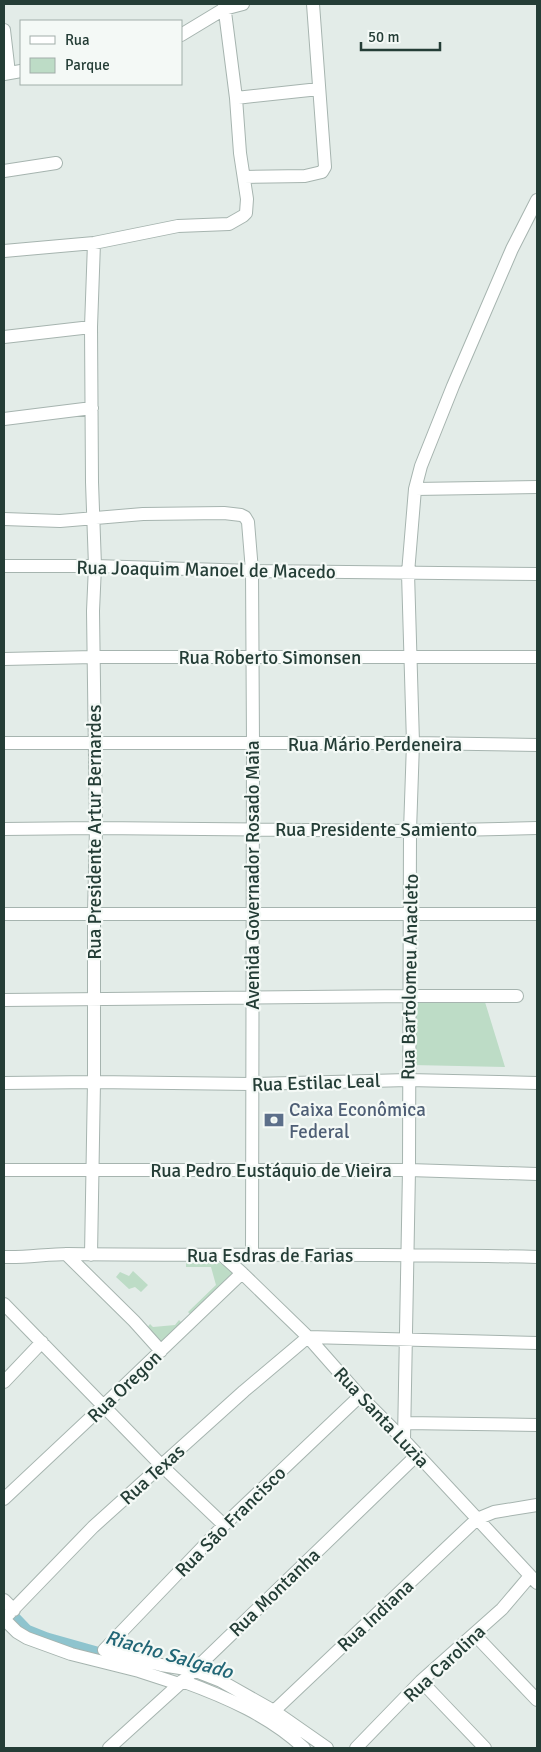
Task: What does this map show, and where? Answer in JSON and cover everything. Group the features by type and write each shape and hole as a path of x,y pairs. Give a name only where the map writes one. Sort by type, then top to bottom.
{"street":[{"path":"182,34 224,6 243,4"},
{"path":"244,177 305,176 322,172 325,167 313,4"},
{"path":"4,251 94,243 178,226 218,226 235,222 246,212 247,205 240,153 236,98 224,6"},
{"path":"4,30 11,72"},
{"path":"236,98 319,89"},
{"path":"4,171 56,163"},
{"name":"Rua Bartolomeu Anacleto","path":"404,1440 409,1170 408,1080 411,996 410,831 413,743 408,573 415,489 421,466 453,386 512,249 537,200"},
{"name":"Rua Presidente Artur Bernardes","path":"91,1255 96,828 95,566 91,327 94,243"},
{"path":"4,337 91,327"},
{"path":"4,419 92,408"},
{"path":"415,489 537,487"},
{"name":"Avenida Governador Rosado Maia","path":"4,519 60,522 142,514 224,513 241,515 248,522 252,571 253,744 252,1255"},
{"name":"Rua Joaquim Manoel de Macedo","path":"4,566 537,574"},
{"name":"Rua Roberto Simonsen","path":"4,659 94,657 537,657"},
{"name":"Rua Mário Perdeneira","path":"4,743 413,743 537,745"},
{"name":"Rua Presidente Samiento","path":"4,829 410,831 537,828"},
{"path":"4,914 537,914"},
{"path":"4,1000 517,996"},
{"name":"Rua Estilac Leal","path":"4,1084 94,1082 251,1084 408,1080 537,1083"},
{"name":"Rua Pedro Eustáquio de Vieira","path":"4,1170 409,1170 537,1174"},
{"path":"66,1254 128,1315 161,1351"},
{"name":"Rua Esdras de Farias","path":"5,1259 66,1254 223,1256 408,1254 537,1257"},
{"name":"Rua Santa Luzia","path":"223,1256 242,1272 308,1337 360,1396 404,1440 534,1579"},
{"name":"Rua Oregon","path":"4,1499 104,1406 242,1272"},
{"path":"4,1304 162,1466 224,1525"},
{"path":"308,1337 537,1343"},
{"name":"Rua Texas","path":"8,1616 93,1527 244,1391 308,1337"},
{"path":"4,1382 42,1342"},
{"name":"Rua São Francisco","path":"186,1677 161,1665 104,1650 224,1525 360,1396"},
{"path":"405,1423 537,1425"},
{"name":"Rua Montanha","path":"108,1748 186,1677 417,1455"},
{"path":"477,1520 494,1512 537,1505"},
{"name":"Rua Indiana","path":"274,1711 477,1520"},
{"name":"Rua Carolina","path":"356,1748 421,1681 534,1579"},
{"path":"4,1600 8,1616 17,1632 27,1638 71,1654 139,1670 186,1677 236,1688 274,1711 327,1748"},
{"path":"474,1634 537,1700"},
{"path":"186,1677 255,1712 304,1748"},
{"path":"421,1681 485,1748"}],"green space":[{"path":"415,1001 485,1002 505,1067 412,1065"},
{"path":"186,1263 220,1263 235,1273 191,1315 188,1312 216,1285 211,1267 186,1267"},
{"path":"133,1271 148,1285 141,1292 135,1287 129,1289 116,1277 120,1272 129,1276"},
{"path":"179,1320 182,1323 161,1343 147,1328 150,1324 153,1327 175,1325"}],"waterway":[{"name":"Riacho Salgado","path":"4,1606 27,1630 47,1638 111,1656"}],"place":[{"name":"Caixa Econômica Federal","path":"274,1120"}]}
